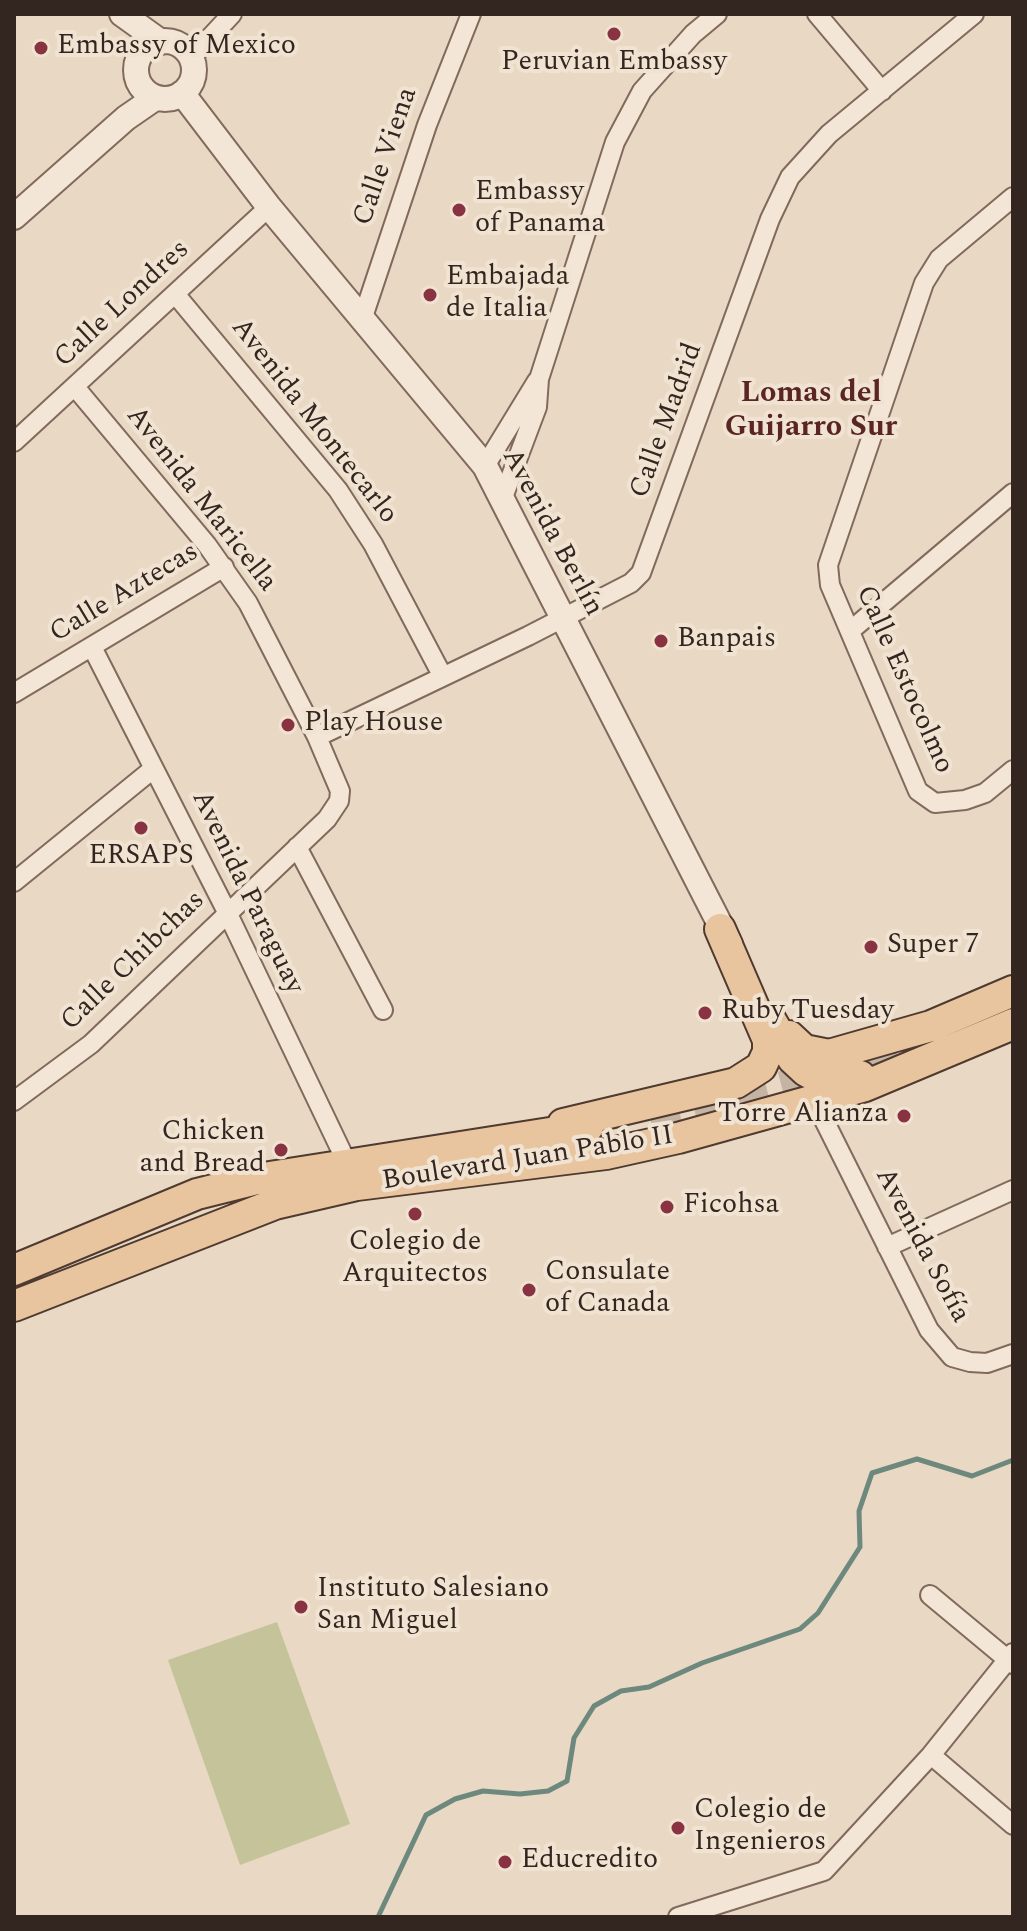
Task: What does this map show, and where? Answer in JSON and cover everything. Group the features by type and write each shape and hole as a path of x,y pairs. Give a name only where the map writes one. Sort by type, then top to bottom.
{"main road":[{"path":"530,1138 592,1114 736,1083 761,1067 768,1052 768,1040 720,929"},
{"path":"745,966 792,1040 816,1055 829,1055 906,1035 1013,991"},
{"path":"745,966 784,1047 806,1071 821,1079 850,1078 880,1070 1013,1016"},
{"name":"Boulevard Juan Pablo II","path":"14,1270 197,1194 606,1154 815,1102 865,1086 1013,1024"},
{"name":"Boulevard Juan Pablo II","path":"14,1306 249,1212 348,1165 588,1127"},
{"name":"Boulevard Juan Pablo II","path":"14,1281 197,1212 260,1198 306,1183"}],"street":[{"path":"122,14 161,42 178,45 191,58 193,73 182,93 174,98 148,92"},
{"path":"122,14 139,58"},
{"path":"191,58 232,14"},
{"name":"Calle Viena","path":"362,320 427,125 471,14"},
{"path":"502,500 537,407 539,379 615,142 642,91 693,34 717,14"},
{"path":"817,14 882,91"},
{"name":"Calle Madrid","path":"317,737 564,617 631,583 641,573 770,219 790,177 829,134 974,14"},
{"path":"148,92 136,67 139,58 152,45 161,42"},
{"path":"14,217 126,118 148,92"},
{"name":"Avenida Berlín","path":"182,93 269,207 485,466 720,929 745,966"},
{"name":"Calle Estocolmo","path":"1013,197 939,259 924,283 829,555 830,585 918,791 935,803 965,800 985,793 1013,770"},
{"name":"Calle Londres","path":"14,442 269,207"},
{"name":"Avenida Montecarlo","path":"176,295 338,490 373,544 442,675"},
{"path":"485,466 539,379"},
{"name":"Avenida Maricella","path":"75,387 224,567 248,603 317,737"},
{"path":"850,631 1013,493"},
{"name":"Calle Aztecas","path":"14,693 224,567"},
{"name":"Avenida Paraguay","path":"92,647 227,912 348,1165"},
{"name":"Calle Chibchas","path":"14,1101 91,1044 327,819 339,801 337,780 317,737"},
{"path":"14,882 153,769"},
{"path":"297,847 383,1010"},
{"name":"Avenida Sofía","path":"815,1102 929,1330 952,1357 987,1363 1013,1354"},
{"path":"887,1247 1013,1190"},
{"path":"684,1916 824,1871 931,1755 1011,1659 930,1595"},
{"path":"931,1755 1013,1825"}],"shaded area":[{"path":"277,1622 350,1824 240,1865 168,1660"}],"waterway":[{"path":"378,1917 426,1815 455,1799 483,1791 520,1794 548,1791 567,1781 574,1738 594,1706 621,1691 649,1687 702,1663 800,1629 818,1613 860,1547 859,1511 872,1473 917,1459 972,1476 1013,1460"}],"tunnel":[{"path":"650,1116 706,1106 836,1072 912,1050 964,1026"}],"place":[{"name":"Peruvian Embassy","path":"614,34"},
{"name":"Embassy of Mexico","path":"41,48"},
{"name":"Embassy of Panama","path":"459,210"},
{"name":"Embajada de Italia","path":"430,295"},
{"name":"Banpais","path":"661,641"},
{"name":"Play House","path":"288,725"},
{"name":"ERSAPS","path":"141,828"},
{"name":"Super 7","path":"871,947"},
{"name":"Ruby Tuesday","path":"705,1013"},
{"name":"Torre Alianza","path":"904,1116"},
{"name":"Chicken and Bread","path":"281,1150"},
{"name":"Ficohsa","path":"667,1207"},
{"name":"Colegio de Arquitectos","path":"415,1214"},
{"name":"Consulate of Canada","path":"529,1290"},
{"name":"Instituto Salesiano San Miguel","path":"301,1607"},
{"name":"Colegio de Ingenieros","path":"678,1828"},
{"name":"Educredito","path":"505,1862"}],"district":[{"name":"Lomas del Guijarro Sur","path":"811,412"}]}
